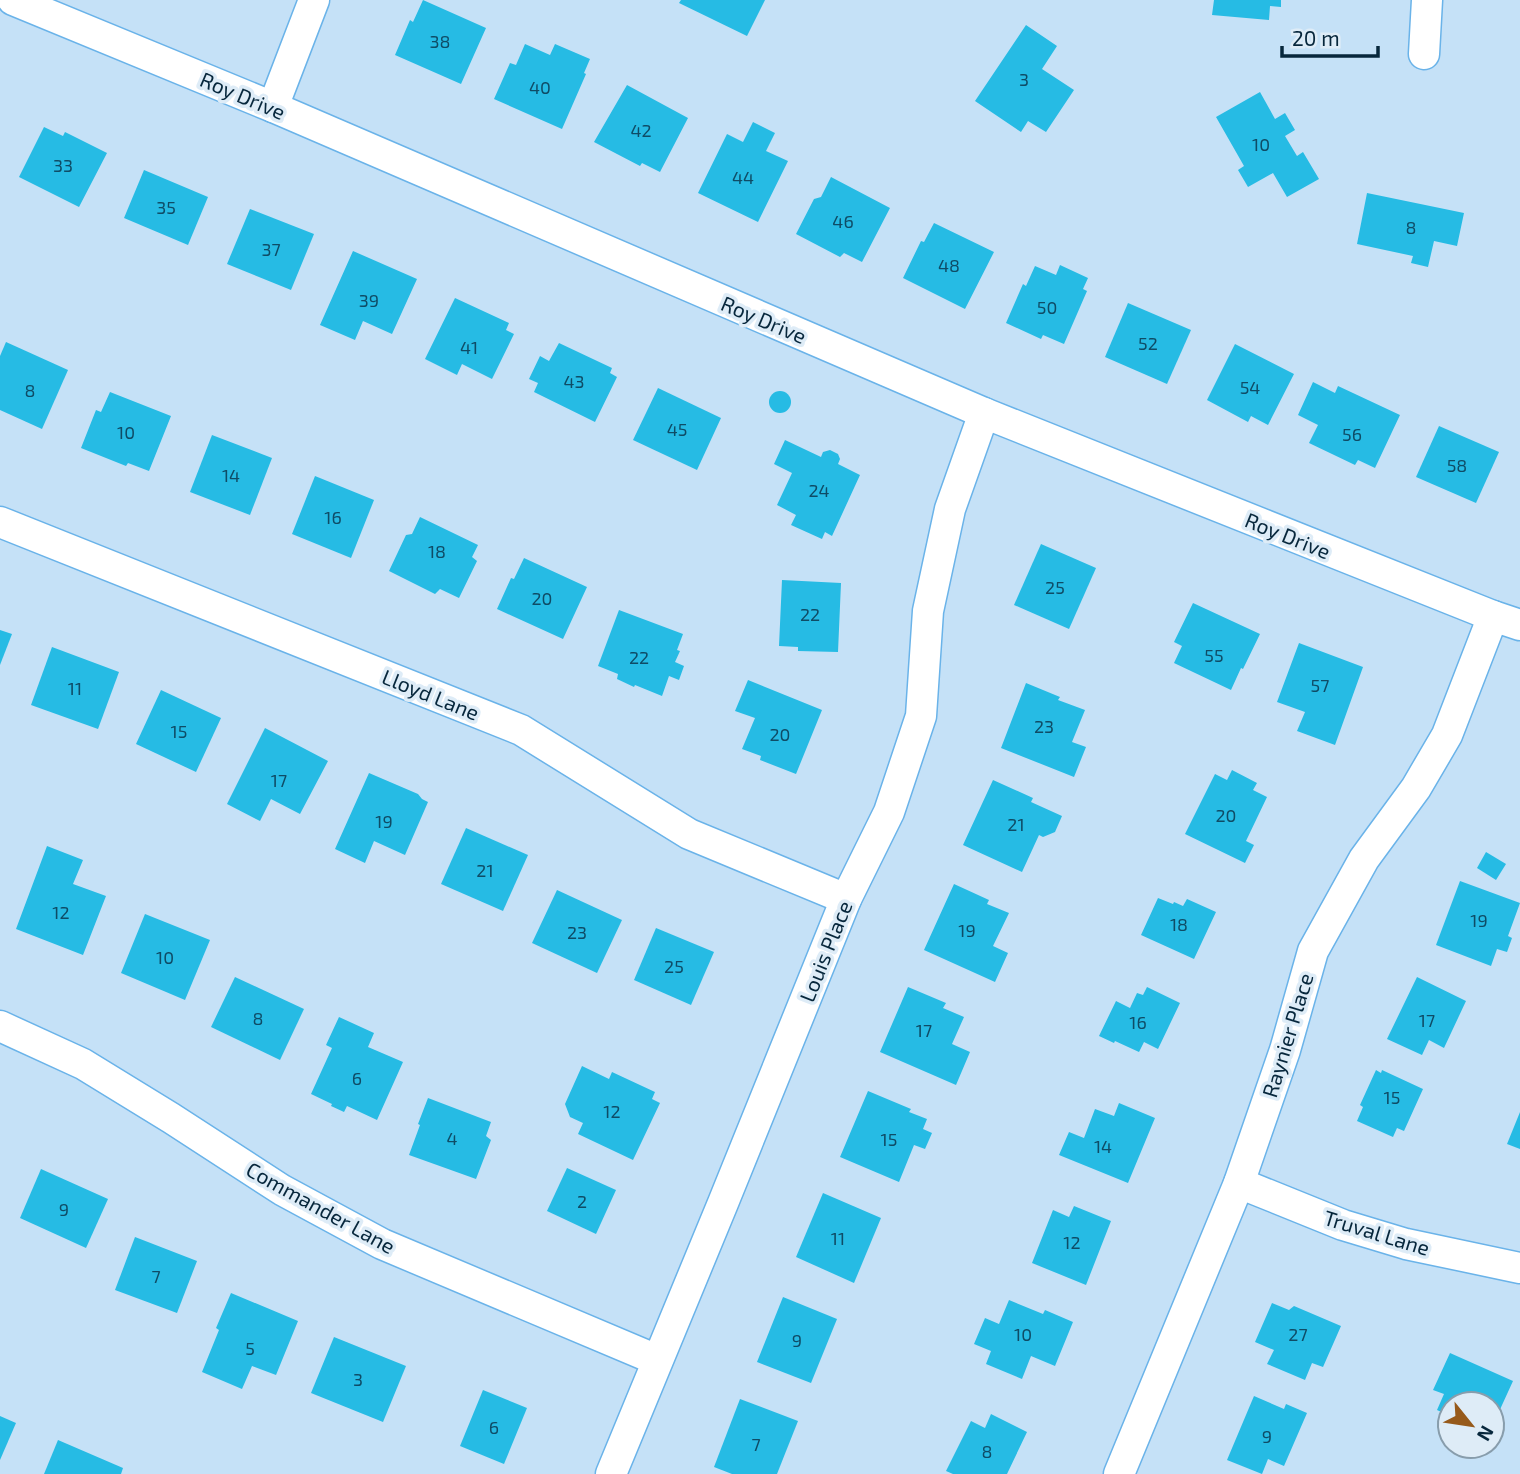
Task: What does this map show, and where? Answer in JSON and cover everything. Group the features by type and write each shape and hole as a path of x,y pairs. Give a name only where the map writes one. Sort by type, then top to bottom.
{"street":[{"name":"Roy Drive","path":"13,0 273,107 984,413 1507,621"},
{"path":"273,107 314,0"},
{"path":"1424,54 1427,0"},
{"name":"Louis Place","path":"611,1474 846,900 889,812 921,716 928,611 950,509 984,413"},
{"name":"Lloyd Lane","path":"0,522 521,730 689,834 846,900"},
{"name":"Raynier Place","path":"1119,1474 1239,1183 1285,1050 1313,951 1364,859 1416,788 1507,621"},
{"name":"Commander Lane","path":"0,1026 83,1064 282,1189 382,1244 657,1360"},
{"name":"Truval Lane","path":"1239,1183 1343,1225 1406,1244 1520,1268"}],"building":[{"path":"423,0 486,28 461,84 395,55 410,20 413,22"},
{"path":"681,0 765,0 747,36 679,3"},
{"path":"1214,0 1281,0 1281,7 1270,6 1269,20 1212,15"},
{"path":"1026,25 1057,46 1042,69 1074,90 1046,132 1028,121 1021,132 975,101"},
{"path":"525,44 550,55 555,44 590,59 562,129 494,99 510,63 516,65"},
{"path":"627,85 688,118 660,172 642,163 640,166 594,142"},
{"path":"1260,92 1275,119 1285,113 1295,130 1285,136 1297,156 1303,152 1319,179 1287,197 1273,173 1248,187 1238,170 1244,166 1216,117"},
{"path":"753,122 775,133 766,151 788,161 758,222 698,193 727,134 743,142"},
{"path":"44,127 63,136 65,132 107,153 79,207 19,177"},
{"path":"144,170 208,197 188,245 124,218"},
{"path":"831,177 890,208 862,262 844,253 840,257 796,234 814,199 821,197"},
{"path":"1367,193 1464,213 1457,246 1434,241 1428,267 1411,263 1413,256 1357,244"},
{"path":"250,209 314,234 291,290 227,264"},
{"path":"934,223 994,252 965,309 903,278 921,241 924,242"},
{"path":"353,251 417,279 392,334 363,321 355,340 320,325"},
{"path":"1060,265 1088,278 1083,289 1087,291 1064,344 1043,335 1041,339 1006,323 1023,284 1026,286 1035,266 1056,275"},
{"path":"455,298 509,323 506,330 514,334 492,379 462,364 457,375 425,359"},
{"path":"1128,303 1191,330 1167,384 1105,357"},
{"path":"6,342 68,370 42,429 0,410 0,356"},
{"path":"559,343 612,368 610,373 617,377 595,422 534,392 538,383 529,379 540,356 549,361"},
{"path":"1235,344 1294,374 1268,425 1251,416 1248,422 1207,400"},
{"path":"1313,382 1335,393 1338,386 1400,415 1375,468 1358,460 1355,465 1309,443 1318,425 1298,415"},
{"path":"658,388 721,418 697,470 633,440"},
{"path":"780,391 788,394 791,402 788,410 780,413 772,410 769,402 772,394"},
{"path":"110,392 171,416 149,471 128,463 126,466 81,448 96,410 101,412"},
{"path":"1439,426 1499,452 1476,503 1416,477"},
{"path":"212,435 272,458 250,515 190,492"},
{"path":"785,440 821,457 823,452 830,450 838,454 838,464 860,475 832,536 825,532 822,539 791,525 796,515 777,505 792,473 774,464"},
{"path":"315,476 374,500 351,558 292,534"},
{"path":"420,517 478,545 472,557 477,561 459,598 440,589 435,594 389,571 406,535 412,534"},
{"path":"1041,544 1096,568 1069,629 1014,605"},
{"path":"524,558 587,587 563,639 497,609 511,578 514,579"},
{"path":"782,580 841,583 838,652 798,651 798,647 779,646"},
{"path":"1193,603 1260,634 1231,690 1174,663 1182,646 1174,642"},
{"path":"619,610 683,634 675,662 684,666 679,680 669,676 662,696 635,685 634,687 617,679 618,674 598,666"},
{"path":"0,630 12,634 0,665"},
{"path":"1299,643 1363,667 1335,745 1297,731 1305,712 1277,702"},
{"path":"52,647 119,672 98,729 31,705"},
{"path":"748,680 822,710 796,774 760,760 761,756 742,749 755,718 735,711"},
{"path":"1026,683 1060,697 1058,700 1085,710 1072,742 1086,747 1074,777 1001,748"},
{"path":"161,690 221,718 196,772 136,744"},
{"path":"265,728 328,761 300,814 271,799 260,821 227,804"},
{"path":"1232,770 1257,783 1253,790 1267,797 1246,841 1254,845 1245,863 1185,834 1215,774 1227,780"},
{"path":"369,773 418,794 428,802 405,855 374,841 365,863 335,849"},
{"path":"993,780 1033,798 1031,802 1062,816 1055,832 1043,837 1039,835 1022,872 963,845"},
{"path":"466,828 528,855 503,911 441,884"},
{"path":"47,846 83,860 73,884 106,896 83,955 16,929"},
{"path":"1486,852 1506,864 1496,880 1477,868"},
{"path":"1460,881 1520,903 1508,936 1512,938 1507,952 1497,949 1491,966 1436,945"},
{"path":"954,884 989,900 987,904 1009,913 993,946 1008,953 995,982 924,950"},
{"path":"557,890 622,920 597,973 532,943"},
{"path":"1158,898 1183,906 1187,899 1216,912 1194,959 1141,935"},
{"path":"145,914 210,940 185,1000 121,973"},
{"path":"656,928 714,952 691,1005 634,980"},
{"path":"235,977 304,1009 280,1060 211,1027"},
{"path":"1417,977 1466,1001 1444,1048 1429,1040 1422,1055 1387,1039"},
{"path":"908,987 946,1003 943,1008 964,1017 952,1044 970,1052 956,1085 880,1052"},
{"path":"1147,987 1180,1003 1158,1049 1144,1042 1139,1052 1099,1036 1116,1001 1130,1008 1137,993 1143,995"},
{"path":"339,1017 374,1033 368,1047 403,1062 377,1120 347,1106 344,1112 311,1094 332,1048 326,1045"},
{"path":"582,1066 609,1079 612,1072 655,1092 652,1099 660,1103 633,1160 578,1134 583,1123 570,1117 565,1104"},
{"path":"1376,1070 1381,1073 1382,1070 1423,1089 1404,1131 1397,1128 1393,1137 1357,1121 1363,1107 1360,1105"},
{"path":"868,1091 911,1109 909,1112 927,1119 923,1129 932,1133 925,1149 914,1145 899,1182 840,1157"},
{"path":"428,1098 491,1122 486,1136 491,1140 476,1179 409,1155"},
{"path":"1119,1103 1155,1118 1128,1183 1059,1155 1069,1132 1084,1138 1095,1109 1114,1116"},
{"path":"1520,1112 1520,1149 1507,1144"},
{"path":"567,1168 616,1190 596,1234 547,1211"},
{"path":"41,1169 108,1199 86,1248 20,1218"},
{"path":"823,1193 881,1218 854,1283 796,1257"},
{"path":"1074,1206 1111,1221 1086,1285 1032,1263 1053,1210 1069,1217"},
{"path":"135,1237 197,1261 177,1313 115,1290"},
{"path":"231,1293 298,1321 276,1375 252,1366 242,1389 202,1372"},
{"path":"783,1297 837,1319 811,1383 757,1362"},
{"path":"1009,1300 1043,1314 1045,1310 1073,1322 1055,1366 1031,1356 1022,1379 986,1364 991,1351 974,1344 985,1318 999,1324"},
{"path":"1272,1303 1289,1310 1294,1306 1341,1326 1323,1367 1312,1363 1305,1380 1267,1364 1274,1350 1255,1342"},
{"path":"334,1337 406,1366 383,1422 311,1393"},
{"path":"1450,1353 1513,1381 1506,1396 1506,1390 1433,1390"},
{"path":"483,1390 527,1408 504,1464 460,1446"},
{"path":"1254,1396 1284,1409 1286,1404 1307,1413 1284,1466 1268,1459 1262,1474 1227,1460"},
{"path":"740,1399 798,1421 777,1474 732,1474 714,1467"},
{"path":"991,1414 1027,1432 1007,1474 953,1474 946,1471 971,1421 985,1428"},
{"path":"0,1416 16,1423 0,1460"},
{"path":"58,1440 123,1468 121,1474 44,1474"}]}
